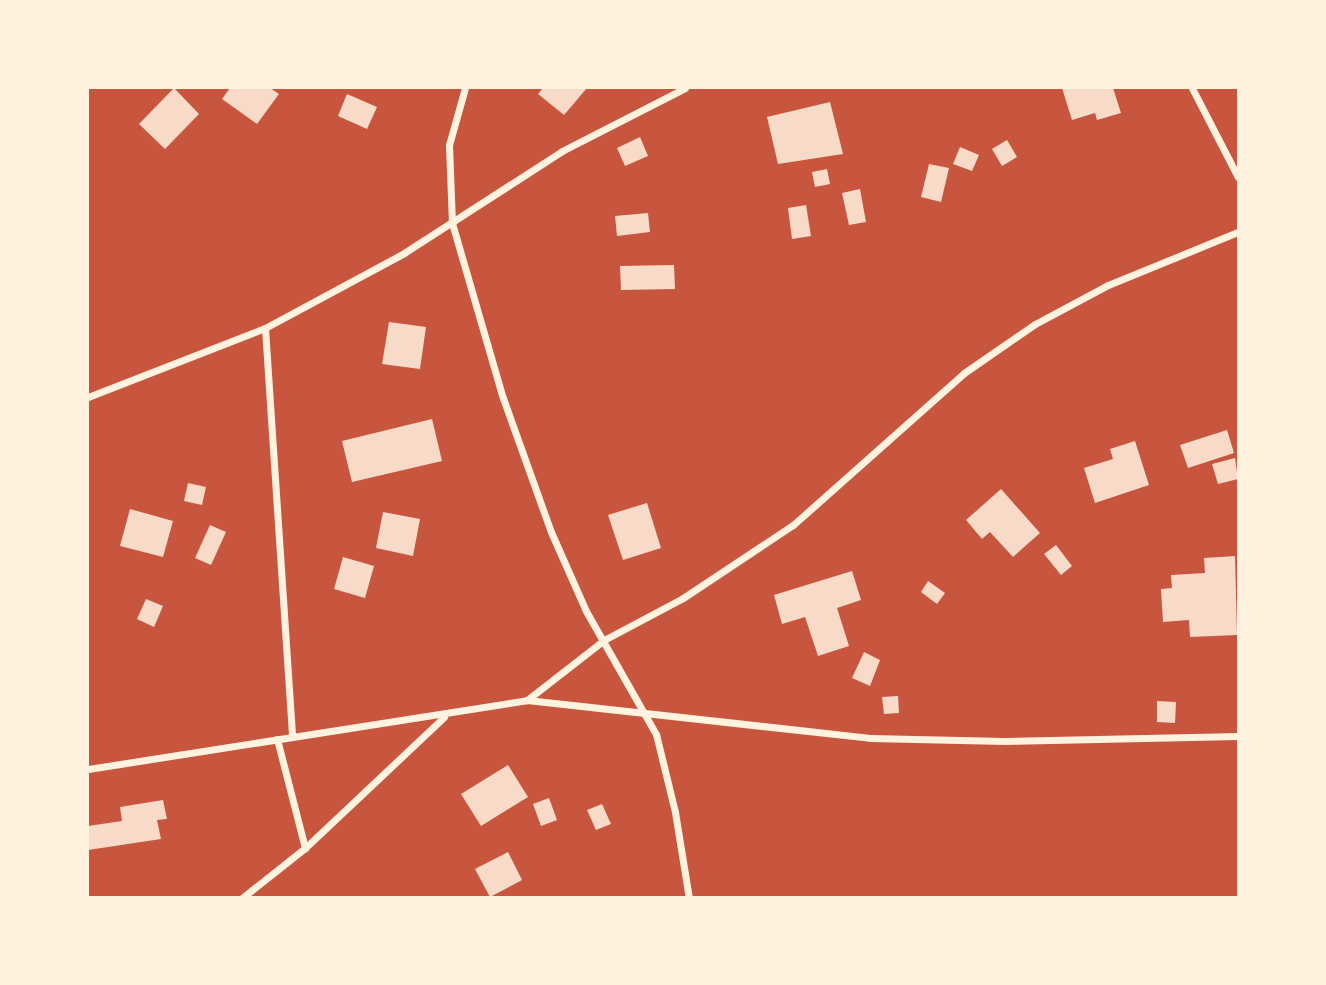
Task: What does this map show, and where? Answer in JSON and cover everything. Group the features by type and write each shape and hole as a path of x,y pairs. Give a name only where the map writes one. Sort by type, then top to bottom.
{"street":[{"path":"465,88 449,145 452,223 503,398 551,532 604,640 647,714 666,768 689,898"},
{"path":"88,397 265,328 452,223 562,151 685,88"},
{"path":"1192,88 1238,177"},
{"path":"527,700 604,640 684,598 793,525 964,373 1035,324 1108,285 1238,232"},
{"path":"265,328 292,737"},
{"path":"88,769 445,716 527,700 870,738 1005,741 1238,736"},
{"path":"242,898 305,848 445,716"},
{"path":"277,739 305,848"}],"building":[{"path":"174,88 199,114 165,149 139,124"},
{"path":"230,88 270,88 279,94 257,124 222,99"},
{"path":"543,88 587,88 564,115 538,94"},
{"path":"1062,88 1113,88 1121,113 1097,120 1095,113 1072,120"},
{"path":"347,94 377,107 367,129 338,116"},
{"path":"830,102 843,154 778,164 767,117"},
{"path":"640,137 648,156 625,166 617,148"},
{"path":"1007,140 1017,157 1002,166 992,149"},
{"path":"960,147 979,155 972,171 953,164"},
{"path":"929,164 949,168 941,202 921,197"},
{"path":"827,169 830,184 815,187 812,172"},
{"path":"860,189 866,222 849,225 842,193"},
{"path":"806,205 811,236 792,239 788,208"},
{"path":"648,213 650,232 617,236 615,216"},
{"path":"674,265 675,289 621,290 620,266"},
{"path":"389,322 426,327 420,369 382,364"},
{"path":"432,419 442,461 352,482 342,441"},
{"path":"1227,430 1234,453 1188,468 1180,445"},
{"path":"1135,441 1149,485 1095,503 1084,468 1113,459 1110,449"},
{"path":"1235,458 1238,479 1218,484 1212,464"},
{"path":"188,483 206,487 202,505 184,501"},
{"path":"1001,489 1040,533 1013,557 990,532 982,539 966,520"},
{"path":"647,503 661,548 623,560 608,515"},
{"path":"130,509 173,521 163,557 120,546"},
{"path":"383,512 420,519 413,556 376,548"},
{"path":"210,525 226,532 211,565 195,558"},
{"path":"1056,545 1072,566 1061,575 1044,554"},
{"path":"1235,556 1237,635 1190,637 1189,620 1163,622 1161,589 1172,588 1171,575 1205,573 1204,558"},
{"path":"343,557 374,566 365,598 334,589"},
{"path":"852,571 861,600 837,608 849,646 818,656 805,617 782,624 774,595"},
{"path":"928,581 945,593 937,604 921,592"},
{"path":"146,599 163,606 154,627 137,619"},
{"path":"864,652 880,660 870,686 852,678"},
{"path":"898,696 899,713 884,714 882,697"},
{"path":"1157,701 1176,702 1175,723 1157,722"},
{"path":"508,765 528,797 481,826 461,794"},
{"path":"549,798 557,820 541,826 533,804"},
{"path":"163,800 167,819 157,820 161,839 88,850 88,826 122,821 120,807"},
{"path":"602,804 611,824 596,830 587,810"},
{"path":"508,852 522,880 490,897 475,869"}]}
